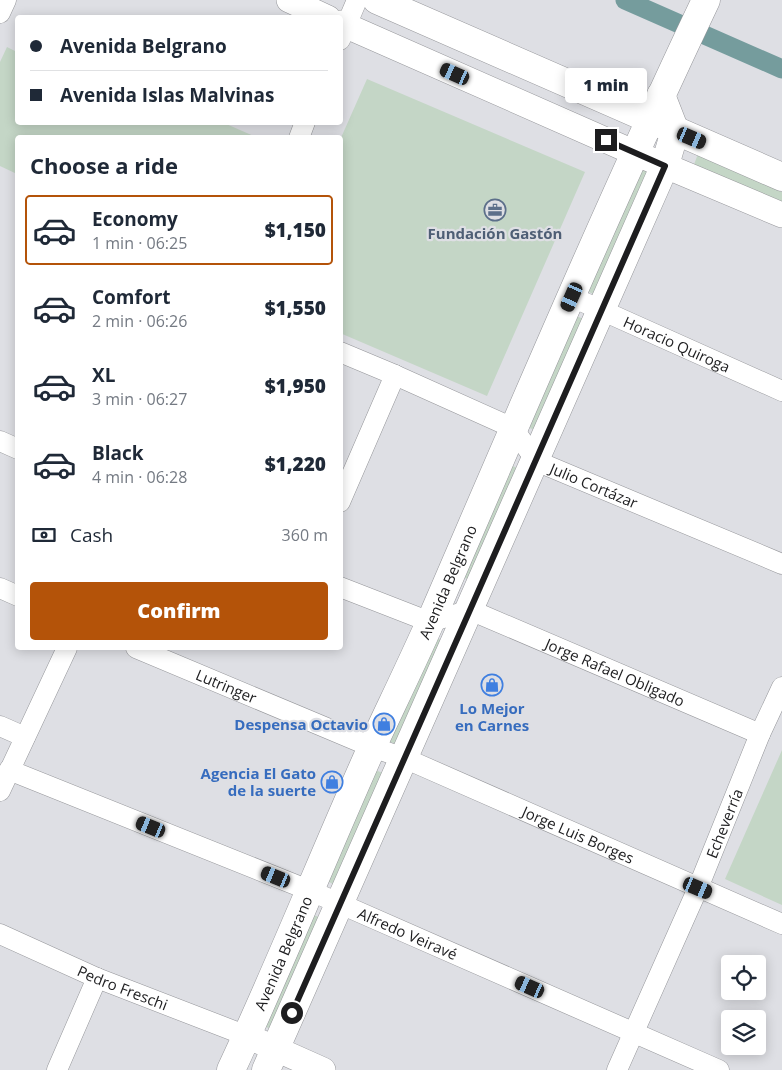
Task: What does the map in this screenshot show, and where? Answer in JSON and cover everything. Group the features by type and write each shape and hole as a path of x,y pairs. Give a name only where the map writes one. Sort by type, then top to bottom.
{"main road":[{"path":"377,0 782,177"},
{"name":"Avenida Belgrano","path":"231,1070 311,891 372,747 430,622 513,428 661,95 706,0"},
{"path":"271,1060 665,166 674,131 661,95"}],"street":[{"path":"0,13 6,0"},
{"path":"289,0 317,15"},
{"path":"343,21 358,0"},
{"path":"343,29 782,215"},
{"name":"Horacio Quiroga","path":"572,297 782,391"},
{"path":"343,353 395,374 513,428"},
{"path":"343,495 395,374"},
{"name":"Julio Cortázar","path":"513,428 536,461 782,564"},
{"path":"0,441 15,448"},
{"path":"0,588 15,595"},
{"path":"343,588 430,622 470,610"},
{"name":"Jorge Rafael Obligado","path":"470,610 760,734"},
{"path":"0,791 66,650"},
{"name":"Lutringer","path":"141,650 372,747"},
{"name":"Echeverría","path":"617,1070 698,888 760,734 782,687"},
{"path":"0,726 25,737"},
{"name":"Jorge Luis Borges","path":"372,747 404,758 782,924"},
{"name":"Alfredo Veiravé","path":"10,770 340,903 719,1070"},
{"name":"Pedro Freschi","path":"0,934 97,978 247,1036"},
{"path":"56,1070 97,978"},
{"path":"247,1036 271,1060 323,1070"}],"green space":[{"path":"7,47 15,51 15,125 229,125 251,135 15,135 15,173 0,166 0,62"},
{"path":"367,79 585,172 487,396 343,334 342,135"},
{"path":"698,154 782,192 782,204 693,167"},
{"path":"639,166 651,172 595,295 583,289"},
{"path":"574,315 586,320 536,431 524,425"},
{"path":"511,465 523,471 473,582 461,576"},
{"path":"432,636 444,641 398,745 386,740"},
{"path":"782,750 782,905 725,879"},
{"path":"373,769 385,774 335,885 323,879"},
{"path":"309,913 321,918 271,1029 259,1024"}],"waterway":[{"path":"625,0 782,69"}],"place":[{"name":"Fundación Gastón","path":"495,210"},
{"name":"Lo Mejor en Carnes","path":"492,685"},
{"name":"Despensa Octavio","path":"384,724"},
{"name":"Agencia El Gato de la suerte","path":"332,782"}],"route":[{"path":"292,1013 665,166 606,140"}]}
